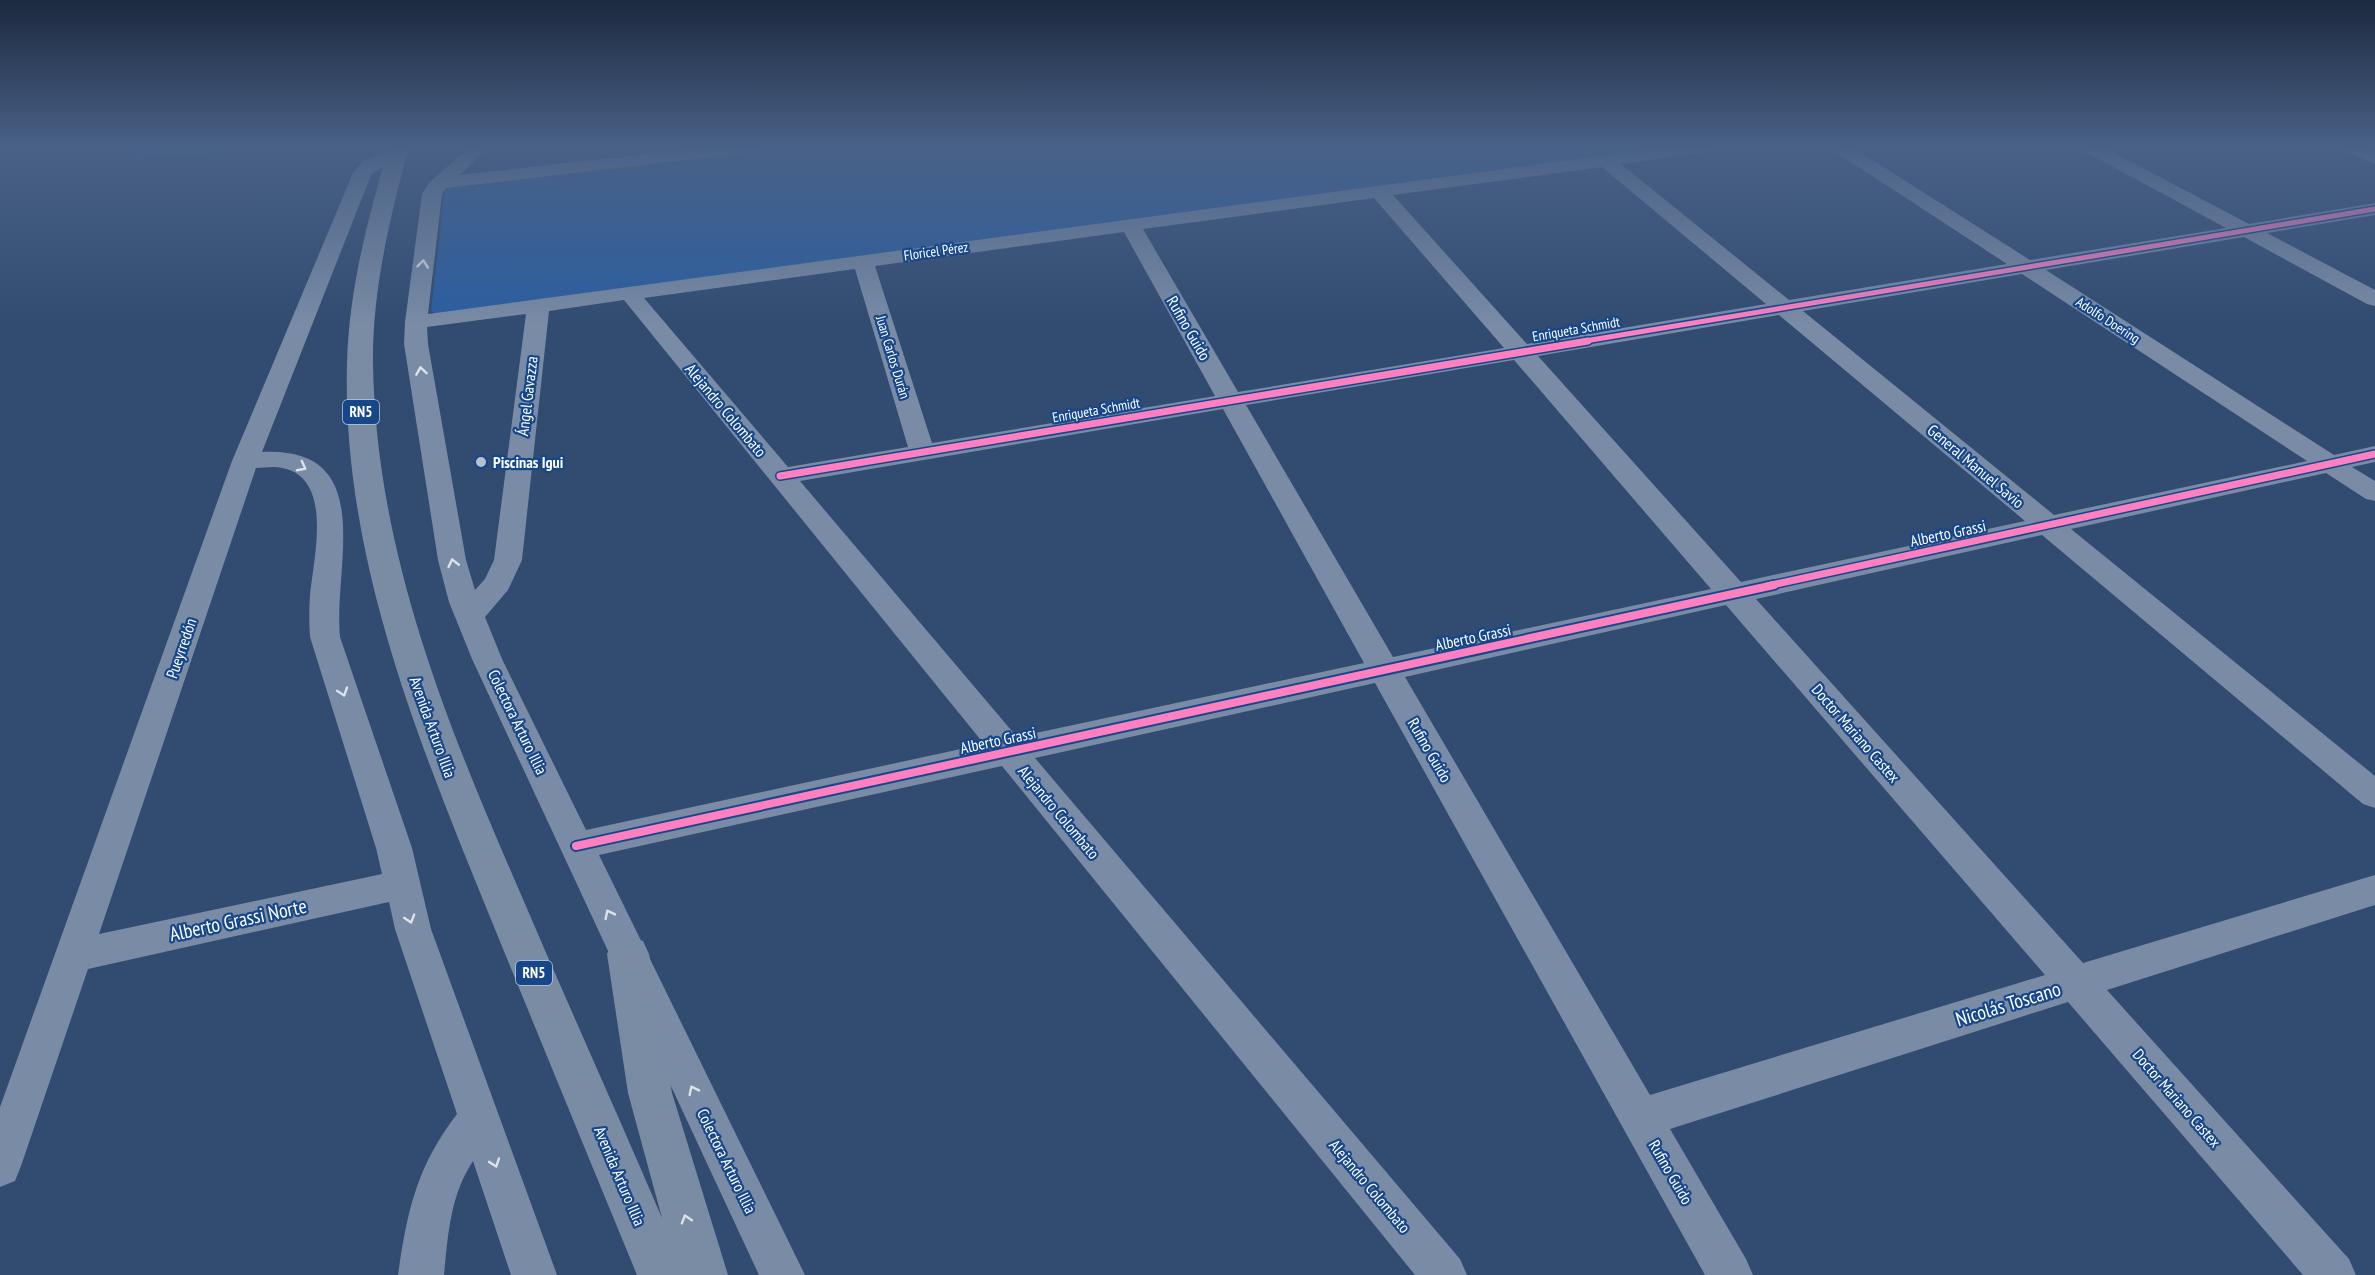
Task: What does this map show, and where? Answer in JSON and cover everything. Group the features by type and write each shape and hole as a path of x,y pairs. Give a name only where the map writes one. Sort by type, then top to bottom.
{"highway":[{"name":"Avenida Arturo Illia","path":"383,206 367,285 360,381 368,476 395,612 448,770 662,1275"},
{"path":"628,954 650,1093 703,1275"}],"street":[{"name":"Pueyrredón","path":"0,1166 245,461 348,206"},
{"name":"Colectora Arturo Illia","path":"430,206 416,322 417,344 452,560 469,616 487,659 782,1275"},
{"name":"Floricel Pérez","path":"416,322 1265,206"},
{"name":"Doctor Mariano Castex","path":"1393,206 2333,1275"},
{"name":"General Manuel Savio","path":"1661,206 2375,795"},
{"name":"Adolfo Doering","path":"1932,206 2375,493"},
{"path":"2202,206 2375,299"},
{"name":"Enriqueta Schmidt","path":"780,476 2375,209"},
{"name":"Rufino Guido","path":"1130,225 1730,1275"},
{"name":"Juan Carlos Durán","path":"863,261 923,453"},
{"name":"Alejandro Colombato","path":"629,293 1444,1275"},
{"name":"Ángel Gavazza","path":"469,616 498,583 508,560 538,306"},
{"name":"Alberto Grassi","path":"576,846 2375,454"},
{"path":"245,461 278,460 301,465 316,477 329,503 332,522 323,612 324,629 394,848 413,929 534,1275"},
{"name":"Alberto Grassi Norte","path":"73,956 403,884"},
{"name":"Nicolás Toscano","path":"1640,1118 2375,890"},
{"path":"421,1275 428,1217 435,1189 449,1160 480,1118"}],"shaded area":[{"path":"443,206 1233,206 446,313 434,313 431,310"}],"cycle path":[{"path":"780,476 2375,209"},
{"path":"576,846 2375,454"}],"place":[{"name":"Piscinas Igui","path":"481,462"}]}
